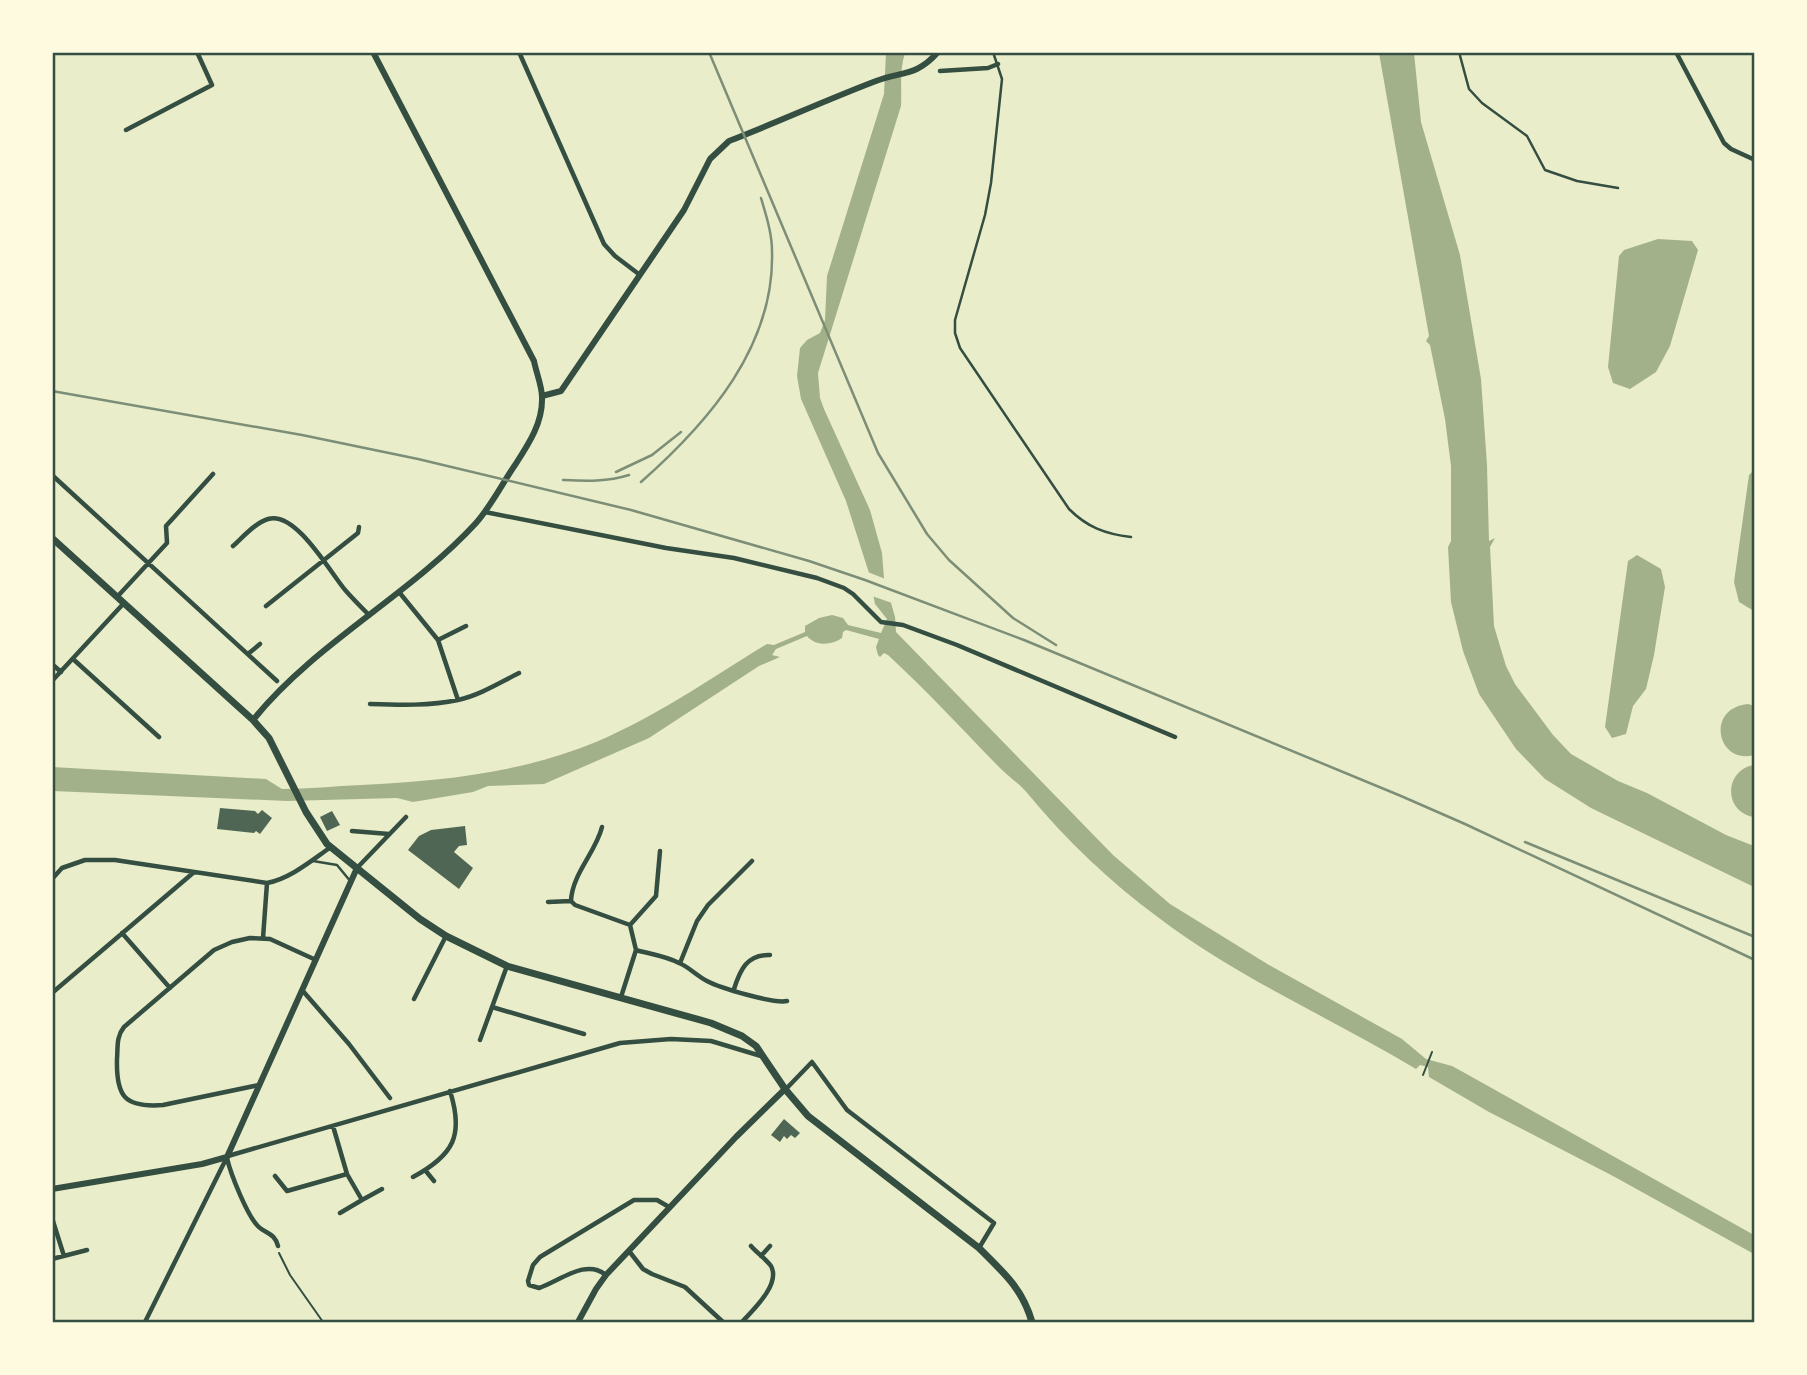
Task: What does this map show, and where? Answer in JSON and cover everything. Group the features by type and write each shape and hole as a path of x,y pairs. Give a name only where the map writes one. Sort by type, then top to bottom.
{"main road":[{"path":"52,538 253,720 269,738 306,812 331,847 420,919 446,936 507,966 711,1023 757,1046 785,1089 808,1116 979,1248 1004,1273 1026,1301 1031,1322"}],"street":[{"path":"126,130 212,85 198,52"},
{"path":"253,720 267,703 467,532 485,512 534,434 542,396 534,361 373,52"},
{"path":"542,396 561,391 684,210 710,159 729,141 879,79 909,74 939,52"},
{"path":"1676,52 1724,143 1741,155 1755,160"},
{"path":"521,53 604,244 640,275"},
{"path":"940,72 988,68 998,64"},
{"path":"117,597 167,543 166,526 213,474"},
{"path":"52,475 277,681"},
{"path":"485,512 743,560 817,578 853,594 881,622 902,625 957,645 1175,737"},
{"path":"233,547 262,522 269,518 279,519 295,528 369,615"},
{"path":"267,606 358,533 359,527"},
{"path":"398,592 438,640 458,700"},
{"path":"52,681 124,603"},
{"path":"438,640 466,626"},
{"path":"248,654 260,644"},
{"path":"73,659 159,737"},
{"path":"52,664 61,672"},
{"path":"370,704 407,705 458,700 483,692 519,673"},
{"path":"145,1322 227,1157 357,868 406,817"},
{"path":"571,901 573,890 600,837 602,827"},
{"path":"352,831 390,834"},
{"path":"52,879 62,869 85,860 115,860 267,883 277,881 331,847"},
{"path":"630,925 656,896 660,850"},
{"path":"680,963 697,921 708,905 752,861"},
{"path":"52,993 193,873"},
{"path":"263,938 267,883"},
{"path":"548,902 571,901 575,905 630,925"},
{"path":"621,997 636,950 630,925"},
{"path":"122,933 170,988"},
{"path":"414,999 446,936"},
{"path":"259,1085 163,1105 141,1105 125,1097 117,1081 119,1034 214,950 224,945 241,939 263,938 278,941 316,960"},
{"path":"636,950 680,963 707,981 762,999 780,1003 787,1001"},
{"path":"734,989 746,962 763,954 771,955"},
{"path":"480,1040 507,966"},
{"path":"302,990 349,1044 390,1098"},
{"path":"492,1007 584,1034"},
{"path":"52,1189 202,1164 620,1043 671,1039 711,1041 765,1057"},
{"path":"578,1322 606,1275 736,1137 812,1062 847,1110 994,1223 979,1248"},
{"path":"414,1177 447,1152 456,1136 457,1116 450,1091"},
{"path":"333,1126 347,1174 362,1200"},
{"path":"227,1157 236,1186 257,1226 273,1235 278,1246"},
{"path":"425,1170 434,1181"},
{"path":"275,1176 287,1191 347,1174"},
{"path":"340,1213 382,1189"},
{"path":"606,1275 600,1270 578,1270 539,1288 529,1285 528,1281 533,1265 540,1257 634,1200 657,1200 669,1207"},
{"path":"52,1218 64,1256"},
{"path":"742,1322 773,1280 770,1264 751,1247"},
{"path":"761,1256 770,1247"},
{"path":"52,1259 88,1250"},
{"path":"629,1251 643,1269 685,1287 723,1322"}],"lane":[{"path":"993,52 1002,79 990,183 985,215 959,302 955,333 960,348 1069,509 1080,520 1097,530 1131,537"},
{"path":"1459,52 1469,89 1482,103 1527,136 1545,170 1577,181 1618,188"},
{"path":"310,861 337,865 351,882"}],"path":[{"path":"1423,1075 1432,1052"},
{"path":"278,1246 279,1255 290,1275 323,1322"}],"shaded area":[{"path":"886,53 905,53 901,73 901,106 818,373 820,398 824,409 870,510 882,553 884,578 895,617 896,632 1113,855 1170,904 1269,965 1402,1039 1426,1059 1452,1066 1754,1235 1754,1254 1613,1176 1489,1112 1429,1077 1428,1067 1420,1065 1416,1069 1253,979 1189,940 1089,860 1024,790 902,668 888,655 878,655 876,647 879,639 846,630 842,638 834,642 819,643 807,636 776,649 772,655 780,657 759,666 649,738 544,784 488,786 473,792 413,802 397,798 287,801 53,791 52,767 266,779 282,789 421,781 481,774 568,753 618,732 767,644 774,645 805,632 805,626 819,618 832,615 843,618 848,625 881,633 887,619 875,604 869,573 846,501 801,399 797,376 800,348 807,340 820,333 825,320 827,276 884,94"},
{"path":"1379,53 1414,53 1421,122 1460,255 1481,379 1489,541 1495,538 1490,547 1494,626 1506,666 1515,684 1553,735 1571,754 1618,781 1647,793 1726,835 1754,846 1754,887 1591,808 1545,779 1516,749 1479,694 1463,651 1451,602 1448,547 1451,541 1451,466 1445,419 1430,345 1426,341 1429,336"},
{"path":"1658,239 1692,241 1698,250 1670,346 1656,372 1630,389 1613,383 1608,367 1619,256 1624,250"},
{"path":"1754,470 1754,611 1739,602 1734,582 1749,475"},
{"path":"1637,555 1661,569 1665,587 1646,689 1633,706 1626,734 1612,738 1605,727 1628,561"},
{"path":"1748,704 1755,706 1754,755 1741,756 1731,752 1725,744 1721,725 1726,715 1734,708"},
{"path":"1755,765 1754,817 1744,814 1737,807 1732,800 1731,791 1737,775 1744,768"}],"pier":[{"path":"865,571 888,580 895,604 869,595"}],"building":[{"path":"220,808 255,811 258,814 262,810 272,818 260,834 256,831 217,829"},
{"path":"332,811 340,825 327,831 320,817"},
{"path":"465,826 467,845 459,846 454,852 473,868 459,889 408,850 419,836 431,830"},
{"path":"784,1119 800,1133 795,1138 791,1135 787,1139 784,1136 780,1142 771,1135"}],"railway":[{"path":"709,52 878,453 927,534 949,560 1013,618 1056,645"},
{"path":"641,482 691,434 713,408 750,350 762,319 770,286 772,244 761,198"},
{"path":"52,391 302,435 418,459 631,510 809,561 1024,640 1401,796 1755,960"},
{"path":"616,472 652,455 681,432"},
{"path":"563,480 605,480 629,475"},
{"path":"1525,842 1755,937"}]}
